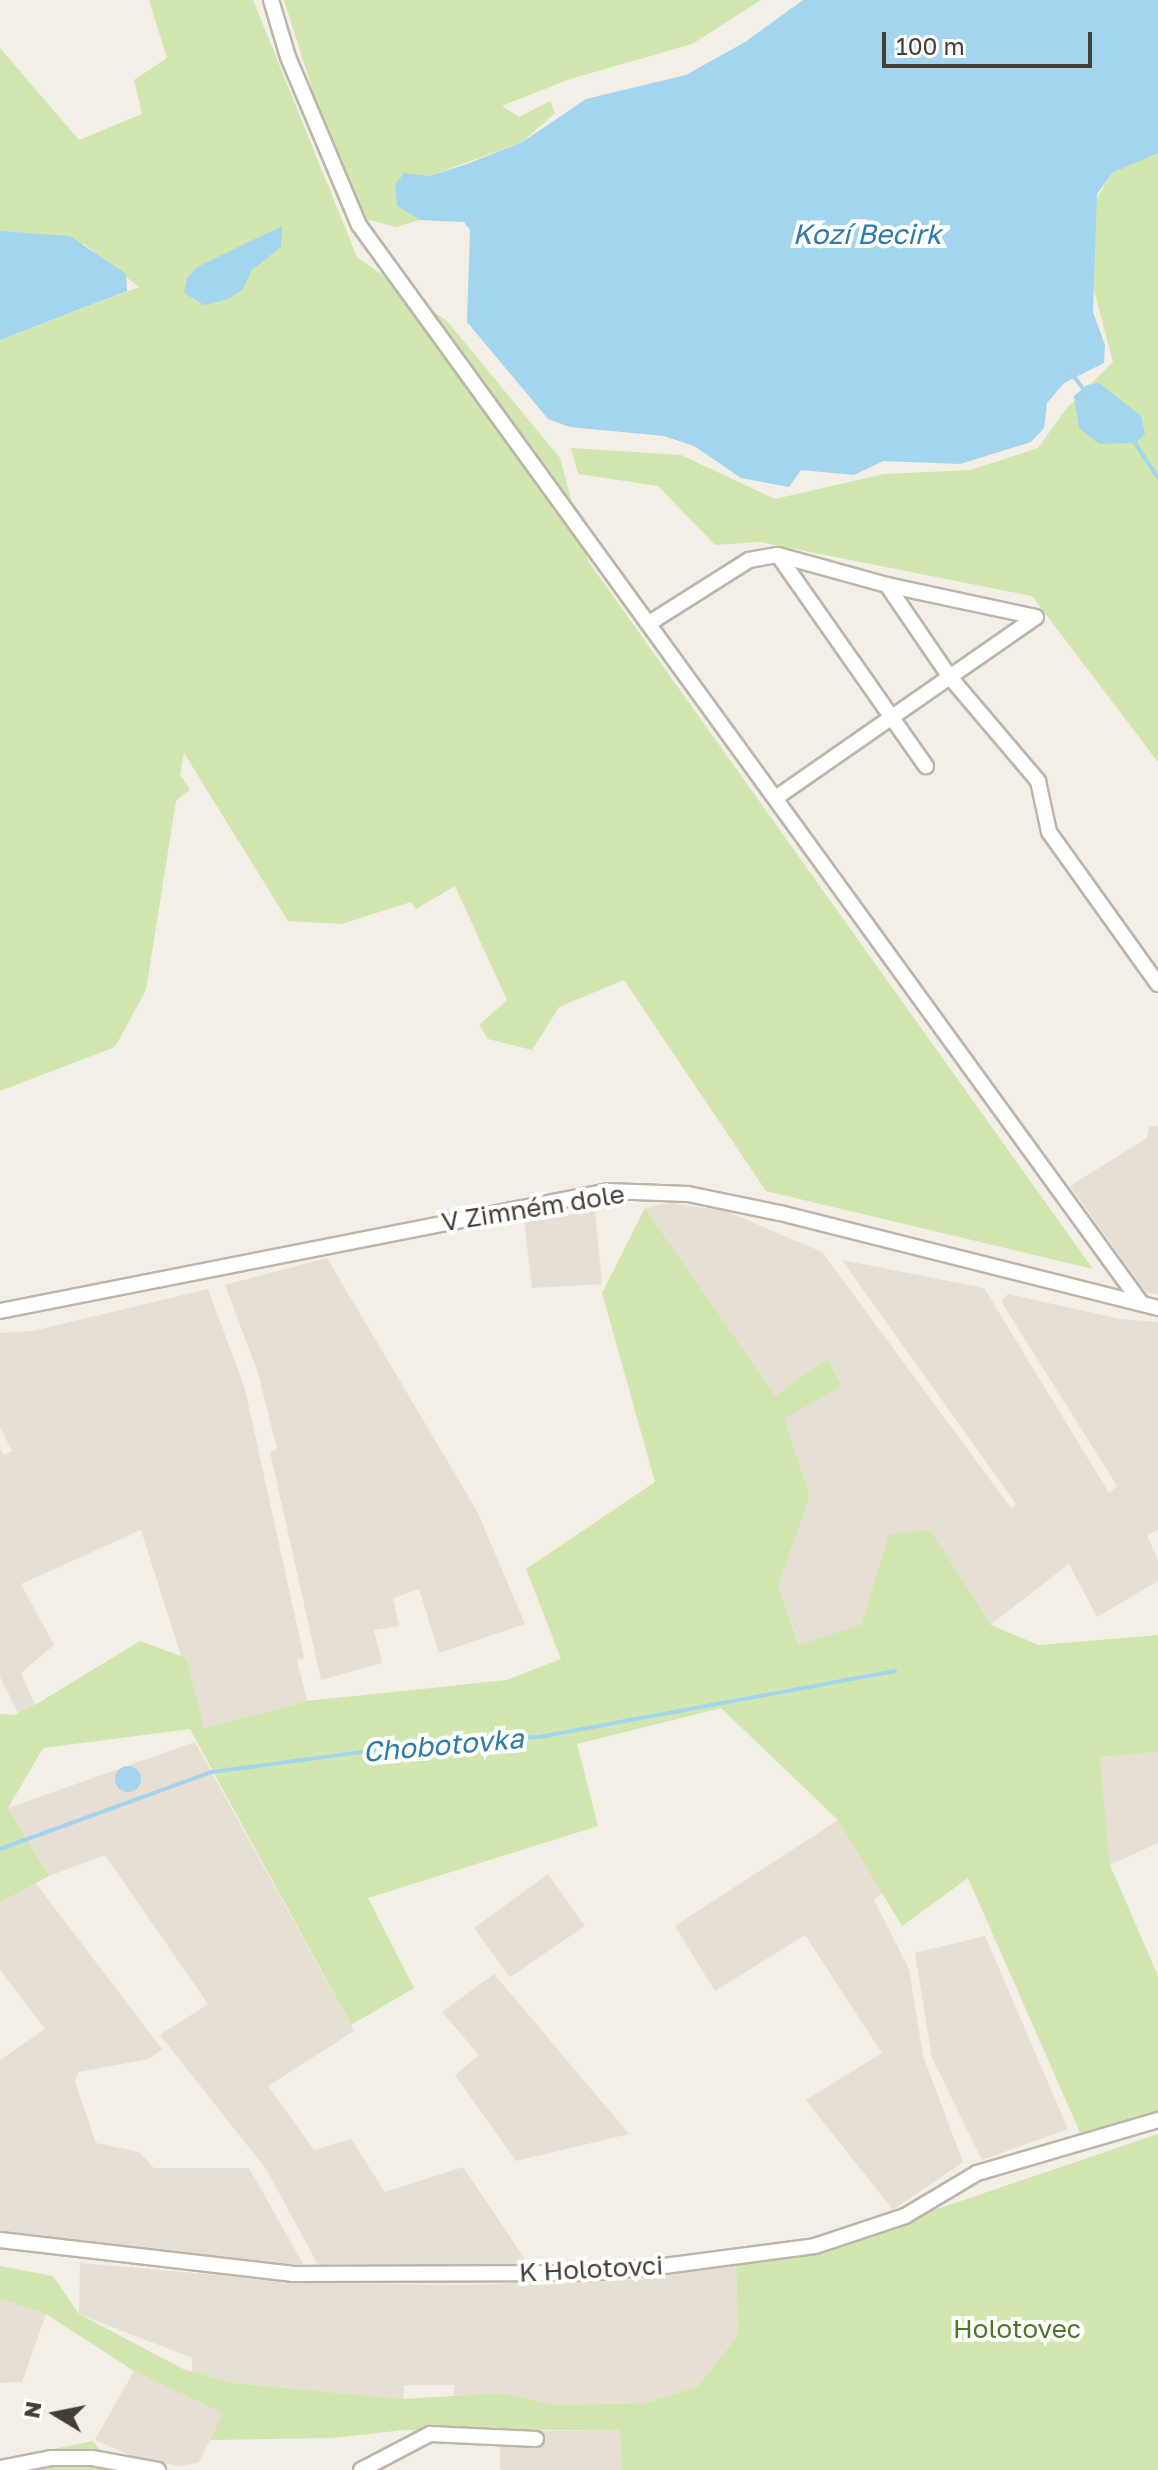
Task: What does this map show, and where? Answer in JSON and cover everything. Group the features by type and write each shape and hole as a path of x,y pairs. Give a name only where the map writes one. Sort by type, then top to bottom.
{"street":[{"path":"271,0 288,57 359,225 651,622 1141,1303"},
{"path":"651,622 749,560 778,555 887,585 1036,617 777,797"},
{"path":"778,555 926,766"},
{"path":"887,585 949,676 1038,781 1049,832 1158,984"},
{"name":"V Zimném dole","path":"0,1311 608,1191 688,1194 780,1213 1158,1308"},
{"name":"K Holotovci","path":"0,2240 292,2274 586,2273 664,2266 815,2246 905,2216 977,2173 1158,2120"},
{"path":"361,2470 430,2434 536,2439"},
{"path":"0,2468 52,2458 92,2458 158,2470"}],"shaded area":[{"path":"1149,1126 1158,1126 1158,1295 1146,1292 1070,1186 1147,1138"},
{"path":"670,1203 726,1211 822,1252 1011,1508 1016,1504 842,1260 984,1288 1109,1493 1117,1486 1001,1301 1008,1294 1120,1319 1158,1322 1158,1530 1147,1535 1158,1561 1158,1581 1097,1617 1069,1564 990,1625 930,1531 862,1624 800,1646 778,1586 810,1496 783,1419 842,1386 775,1397 645,1208"},
{"path":"595,1211 602,1284 532,1288 524,1220"},
{"path":"327,1258 477,1511 525,1624 439,1653 419,1589 393,1598 399,1626 374,1630 382,1663 321,1680 270,1452 277,1449 258,1373 225,1285"},
{"path":"208,1289 245,1389 304,1658 297,1660 307,1701 204,1728 141,1530 21,1584 54,1645 21,1673 35,1705 18,1713 0,1677 0,1449 4,1455 12,1451 0,1427 0,1333 33,1331"},
{"path":"195,1742 354,2031 268,2086 314,2150 351,2139 385,2192 463,2167 529,2265 321,2270 266,2169 160,2035 208,2004 105,1855 49,1876 8,1808"},
{"path":"1158,1752 1158,1843 1110,1865 1100,1757"},
{"path":"838,1820 884,1891 874,1900 909,1969 923,2056 963,2162 893,2210 806,2100 882,2053 805,1935 715,1991 675,1926"},
{"path":"548,1874 585,1926 510,1977 474,1928"},
{"path":"34,1881 162,2049 149,2059 78,2072 75,2082 96,2143 139,2152 154,2168 249,2168 306,2269 0,2234 0,2060 45,2029 0,1970 0,1902"},
{"path":"985,1936 1068,2129 982,2160 932,2058 915,1953"},
{"path":"494,1974 629,2134 516,2161 455,2075 479,2055 442,2012"},
{"path":"736,2262 738,2335 698,2386 646,2403 556,2405 501,2393 454,2396 454,2385 404,2385 403,2399 232,2383 192,2372 192,2358 79,2314 80,2263 311,2283 468,2285 638,2278"},
{"path":"0,2299 46,2314 22,2382 0,2383"},
{"path":"134,2371 224,2413 198,2463 177,2466 132,2456 95,2440"},
{"path":"621,2430 622,2470 500,2470 500,2442 537,2442 537,2431"}],"green space":[{"path":"149,0 253,0 357,257 447,321 560,458 588,561 1093,1269 766,1191 624,980 559,1007 532,1050 488,1039 479,1025 507,1000 455,886 416,909 411,902 341,924 288,921 184,753 180,775 190,789 176,801 146,990 115,1047 0,1091 0,340 139,287 84,244 0,231 0,48 79,140 142,114 134,80 167,58"},
{"path":"284,0 761,0 692,44 570,79 502,106 519,117 550,101 555,113 521,143 429,176 403,173 397,205 420,220 396,227 362,218 326,132"},
{"path":"1158,137 1158,762 1032,596 760,542 715,545 658,486 578,474 571,448 681,455 775,499 884,474 971,470 1038,448 1066,409 1113,362 1087,264 1094,204 1115,166"},
{"path":"645,1208 775,1396 827,1359 842,1386 784,1419 810,1496 778,1586 799,1645 862,1624 889,1534 930,1530 991,1625 1039,1645 1158,1635 1158,1752 1100,1757 1110,1865 1158,1976 1158,2117 1082,2137 968,1878 902,1926 838,1820 721,1708 577,1744 598,1826 368,1898 414,1988 351,2025 190,1729 43,1748 8,1808 49,1876 0,1902 0,1714 14,1715 35,1705 140,1641 186,1658 204,1728 307,1701 507,1680 561,1659 526,1569 655,1482 602,1293"},
{"name":"Holotovec","path":"1158,2134 1158,2470 622,2470 620,2430 404,2430 333,2438 210,2440 223,2413 134,2371 46,2314 0,2299 0,2266 53,2276 79,2314 183,2369 232,2383 403,2399 501,2393 556,2405 646,2403 698,2386 738,2335 736,2262 805,2254"},
{"path":"93,2441 116,2470 0,2470 0,2460"}],"water":[{"name":"Kozí Becirk","path":"803,0 1158,0 1158,153 1112,173 1097,194 1093,312 1105,345 1104,363 1064,383 1047,403 1044,428 1031,442 960,464 883,461 854,475 801,470 789,487 741,478 694,446 664,436 570,427 548,419 467,322 470,230 464,222 420,220 397,206 395,185 404,173 429,176 464,165 521,143 586,99 686,75 745,42"},
{"path":"282,226 281,247 252,270 243,289 229,299 204,305 184,293 187,278 197,267"},
{"path":"0,231 70,236 126,274 127,291 0,340"},
{"path":"1099,383 1141,416 1145,434 1136,443 1099,444 1079,428 1074,396 1087,385"},
{"path":"128,1766 137,1770 141,1779 137,1788 128,1792 119,1788 115,1779 119,1770"}],"waterway":[{"path":"1071,373 1085,391"},
{"path":"1133,440 1158,478"},
{"name":"Chobotovka","path":"0,1849 212,1772 438,1742 539,1737 895,1671"}]}
